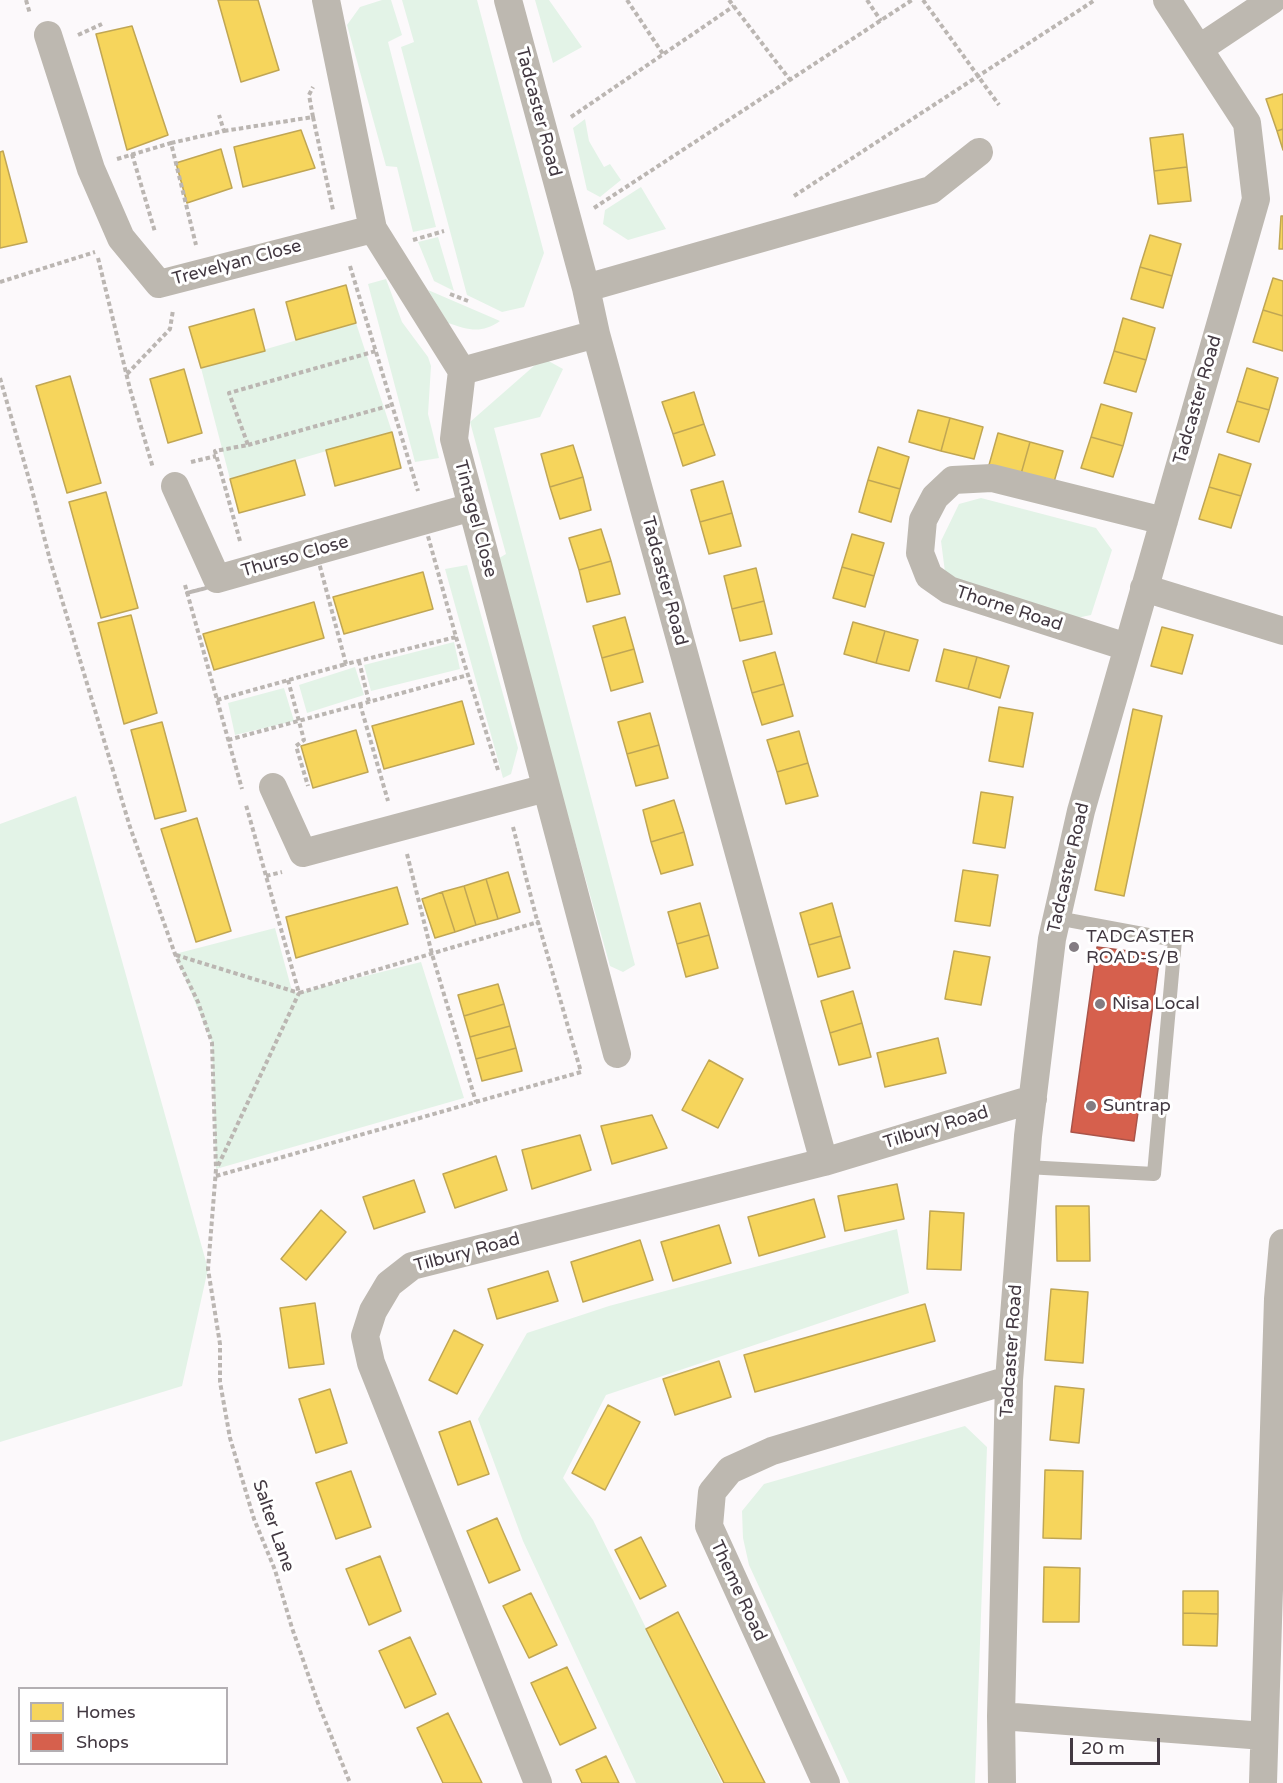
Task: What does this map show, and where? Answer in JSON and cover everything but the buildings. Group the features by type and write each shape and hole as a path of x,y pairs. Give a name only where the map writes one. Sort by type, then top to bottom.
{"street":[{"path":"326,0 373,229 462,371 596,334"},
{"name":"Tadcaster Road","path":"508,0 586,288 596,334 824,1162"},
{"name":"Tadcaster Road","path":"1002,1783 1001,1716 1009,1380 1026,1167 1052,939 1081,811 1256,199 1247,123 1167,0"},
{"path":"1200,48 1272,0"},
{"name":"Trevelyan Close","path":"58,37 91,169 121,238 159,284 338,228 373,229"},
{"path":"586,288 931,190 979,152"},
{"name":"Tintagel Close","path":"462,371 454,439 617,1054"},
{"name":"Thorne Road","path":"1127,647 949,590 929,576 920,553 924,520 935,497 953,480 992,478 1164,521"},
{"name":"Thurso Close","path":"175,486 217,579 472,507"},
{"path":"1144,588 1283,631"},
{"path":"273,787 303,853 546,788"},
{"name":"Tilbury Road","path":"538,1783 371,1363 365,1336 372,1311 389,1284 412,1266 824,1162 1033,1099"},
{"path":"1263,1783 1277,1530 1278,1299 1283,1243"},
{"name":"Theme Road","path":"826,1783 709,1526 711,1492 730,1470 772,1451 1009,1380"},
{"path":"1001,1716 1264,1736"}],"lane":[{"path":"1026,1167 1154,1174 1175,939 1057,918"}],"path":[{"path":"627,0 663,54"},
{"path":"729,0 790,80"},
{"path":"867,0 881,21"},
{"path":"569,225 912,0"},
{"path":"923,0 999,105"},
{"path":"795,229 788,200 1095,0"},
{"path":"564,122 734,6"},
{"path":"58,37 102,24"},
{"path":"314,84 309,95 338,228 420,497"},
{"path":"219,115 224,131"},
{"path":"112,160 224,131 313,117"},
{"path":"171,143 196,246"},
{"path":"132,154 157,238"},
{"path":"0,282 96,252"},
{"path":"127,374 170,329 173,308"},
{"path":"248,445 229,393 376,351"},
{"name":"Salter Lane","path":"0,378 50,560 130,827 175,954 198,1002 212,1043 216,1176 208,1269 220,1344 220,1382 230,1438 254,1519 275,1570 318,1703 350,1783"},
{"path":"243,550 215,452 392,405"},
{"path":"346,664 318,558 187,593 426,529 456,637 498,771"},
{"path":"217,700 346,664 456,637"},
{"path":"359,661 369,702"},
{"path":"228,740 468,675"},
{"path":"288,680 304,740 296,746 308,788"},
{"path":"360,704 391,811"},
{"path":"216,1176 581,1072 512,824"},
{"path":"406,852 432,954 476,1102"},
{"path":"266,876 289,870"},
{"path":"175,954 298,993 538,922 539,927"},
{"path":"216,1169 298,993"}],"green space":[{"path":"382,0 391,0 402,35 388,42 436,227 413,232 397,167 386,166 347,25 360,7"},
{"path":"402,0 477,0 544,253 524,307 502,312 467,295 401,47 414,42"},
{"path":"535,0 549,0 582,47 553,63"},
{"path":"585,119 589,141 604,167 610,164 621,180 600,197 587,190 573,128"},
{"path":"641,187 666,229 628,240 603,224 605,210"},
{"path":"438,237 454,291 434,281 418,242"},
{"path":"386,279 402,322 428,357 431,366 428,414 439,458 415,462 368,284"},
{"path":"428,290 500,321 487,328 475,330 448,323"},
{"path":"356,323 392,432 230,479 201,368"},
{"path":"543,358 563,369 540,417 494,428 635,965 623,972 610,966 496,560 506,554 470,422"},
{"path":"981,498 1096,528 1112,550 1091,615 1067,620 961,585 945,572 941,541 959,504"},
{"path":"467,565 518,748 511,774 503,778 445,569"},
{"path":"454,642 460,669 371,691 364,665"},
{"path":"355,667 364,695 307,713 299,685"},
{"path":"284,688 294,721 235,735 228,703"},
{"path":"76,796 208,1269 182,1386 0,1442 0,824"},
{"path":"275,928 292,991 298,993 421,962 464,1098 216,1169 212,1043 175,954"},
{"path":"897,1229 909,1293 606,1395 563,1478 593,1520 722,1783 636,1783 523,1541 478,1419 527,1333 609,1306"},
{"path":"965,1426 987,1447 975,1783 849,1783 749,1565 743,1538 742,1511 764,1484"}],"place":[{"name":"TADCASTER ROAD-S/B","path":"1074,947"},
{"name":"Nisa Local","path":"1100,1004"},
{"name":"Suntrap","path":"1091,1106"}]}
